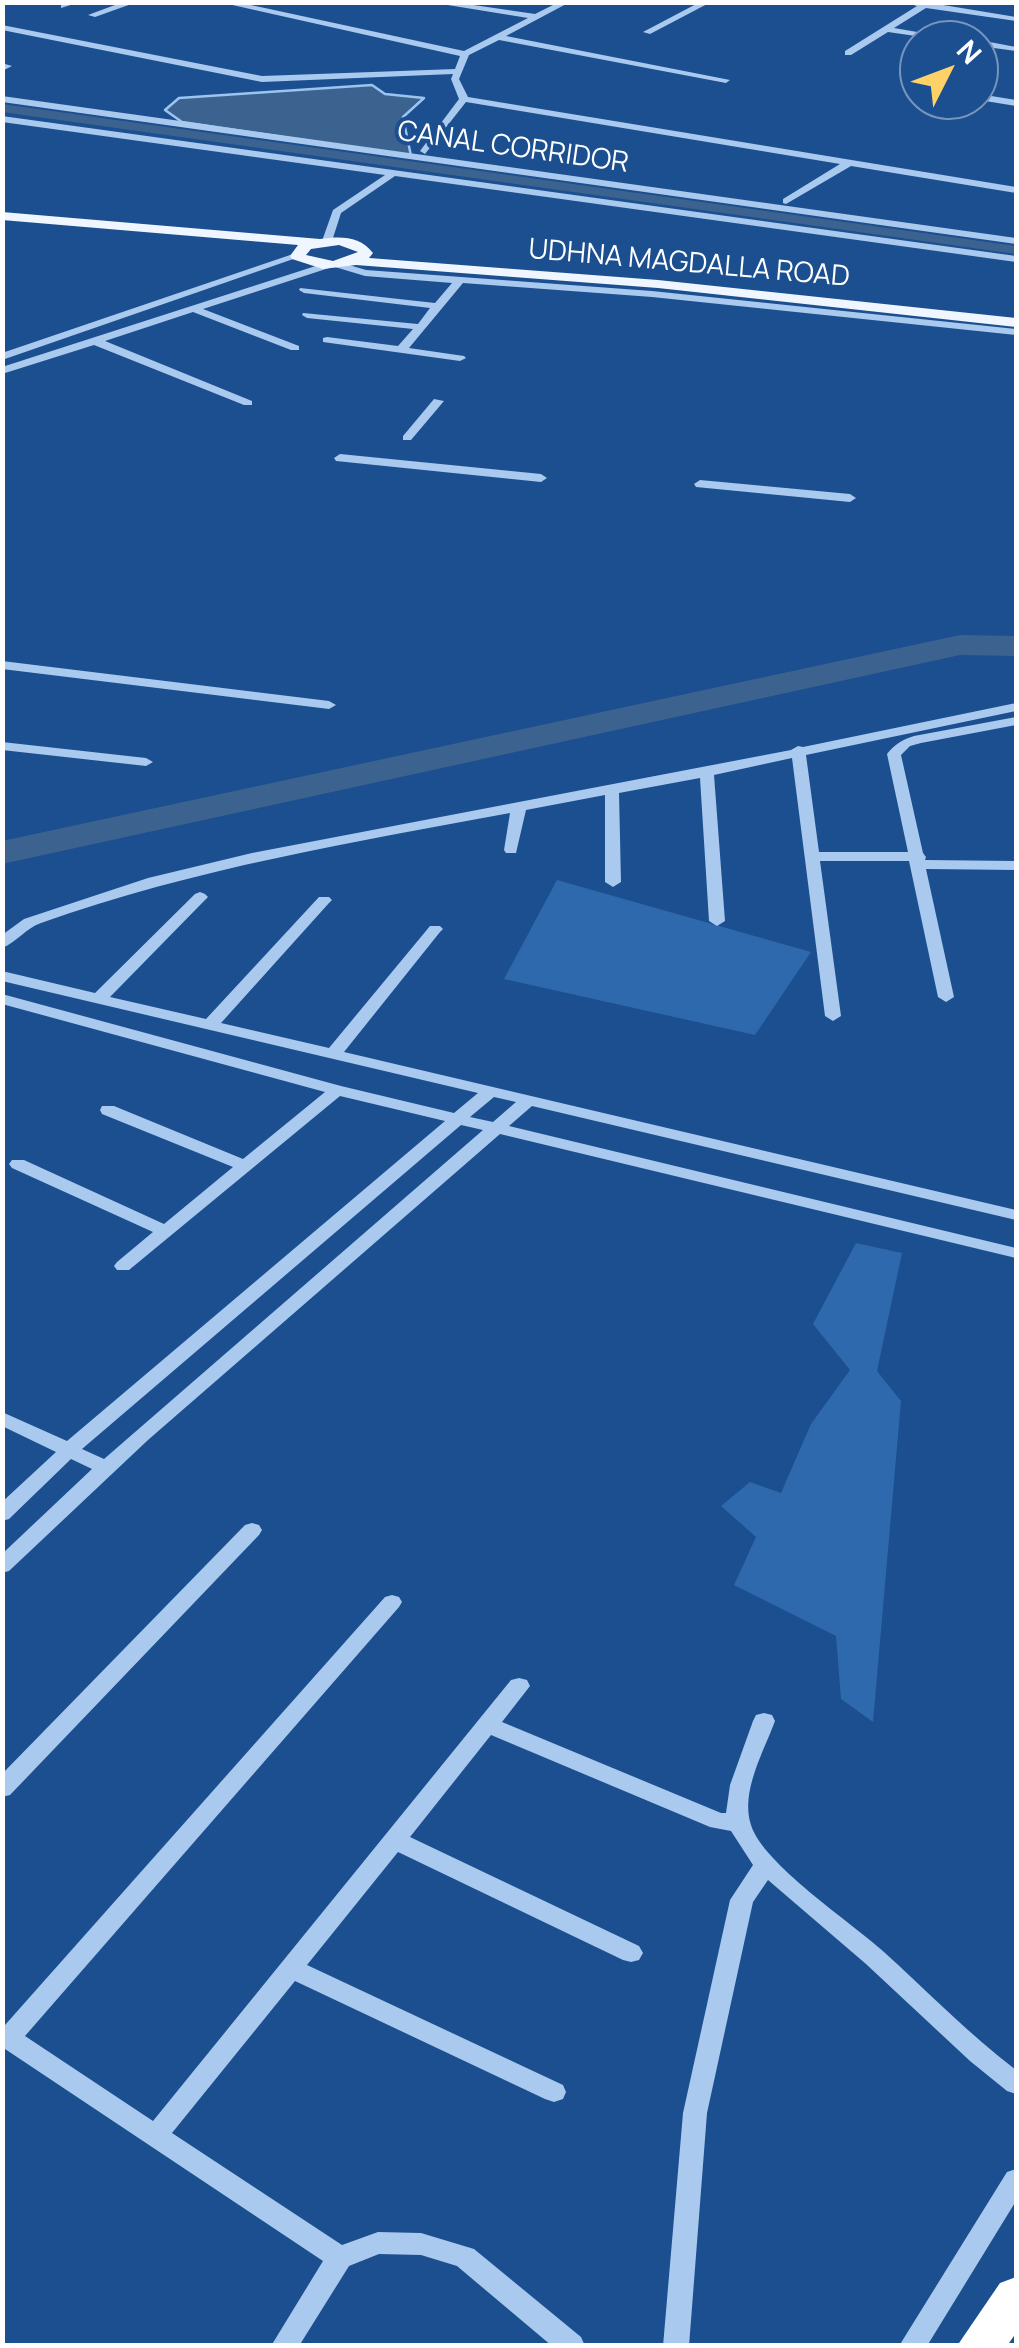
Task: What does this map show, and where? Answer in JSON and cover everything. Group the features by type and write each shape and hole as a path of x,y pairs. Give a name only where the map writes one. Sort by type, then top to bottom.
{"highway":[{"path":"980,2346 1014,2307"}],"main road":[{"name":"UDHNA MAGDALLA ROAD","path":"2,216 321,242 361,255 1016,323"},
{"name":"UDHNA MAGDALLA ROAD","path":"2,225 296,254 333,265 361,255"},
{"path":"296,254 321,242"},
{"path":"361,255 1016,308"}],"street":[{"path":"64,6 76,2"},
{"path":"92,15 133,2"},
{"path":"432,2 537,17"},
{"path":"489,11 509,2"},
{"path":"230,3 465,54 566,2"},
{"path":"647,32 707,2"},
{"path":"906,2 1016,19"},
{"path":"943,9 954,2"},
{"path":"848,53 923,6"},
{"path":"2,27 262,79 458,72"},
{"path":"887,28 899,30"},
{"path":"498,37 726,80"},
{"path":"464,99 455,78 465,54"},
{"name":"CANAL CORRIDOR","path":"2,99 1016,240"},
{"path":"425,151 464,99"},
{"path":"464,99 1016,190"},
{"path":"89,111 152,113 1016,232"},
{"path":"2,119 1016,259"},
{"path":"786,201 847,164"},
{"path":"321,242 336,212 390,175"},
{"path":"2,357 296,254"},
{"path":"2,371 333,265 359,272 652,294 1016,332"},
{"path":"401,350 460,280"},
{"path":"304,290 436,306"},
{"path":"194,309 295,348"},
{"path":"307,315 420,326"},
{"path":"327,340 460,358"},
{"path":"95,341 248,402"},
{"path":"407,438 438,401"},
{"path":"340,458 541,478"},
{"path":"700,484 850,498"},
{"path":"2,665 329,705"},
{"path":"2,942 29,922 153,881 1016,708"},
{"path":"946,997 896,748 919,739 1016,721"},
{"path":"2,746 146,762"},
{"path":"798,750 833,1016"},
{"path":"707,772 717,921"},
{"path":"612,790 613,882"},
{"path":"511,850 519,806"},
{"path":"812,856 1016,865"},
{"path":"98,1000 200,897"},
{"path":"210,1025 324,900"},
{"path":"333,1054 435,929"},
{"path":"2,976 1016,1216"},
{"path":"2,999 337,1090 1016,1253"},
{"path":"124,1266 337,1090"},
{"path":"2,1514 104,1418 492,1090"},
{"path":"2,1566 106,1468 530,1099"},
{"path":"108,1110 243,1165"},
{"path":"18,1164 165,1231"},
{"path":"2,1418 67,1453 106,1468"},
{"path":"2,1789 252,1530"},
{"path":"340,2258 6,2036 392,1602"},
{"path":"157,2134 519,1686"},
{"path":"764,1721 740,1794 738,1823 752,1850 874,1957 958,2041 1016,2084"},
{"path":"488,1725 718,1821 738,1823"},
{"path":"394,1840 631,1953"},
{"path":"676,2346 695,2113 742,1900 767,1862"},
{"path":"291,1968 554,2092"},
{"path":"912,2346 1016,2180"},
{"path":"284,2346 340,2258 378,2243 421,2244 466,2256 566,2344"}],"shaded area":[{"path":"372,85 385,94 424,98 403,117 411,156 182,122 165,110 179,98"},
{"path":"557,880 811,952 755,1035 504,979"},
{"path":"856,1243 902,1253 877,1371 901,1401 873,1722 841,1699 836,1636 734,1585 756,1537 721,1506 750,1482 781,1493 811,1424 850,1370 813,1324"}],"waterway":[{"path":"2,108 1016,250"},
{"path":"2,853 960,645 1016,646"}]}
